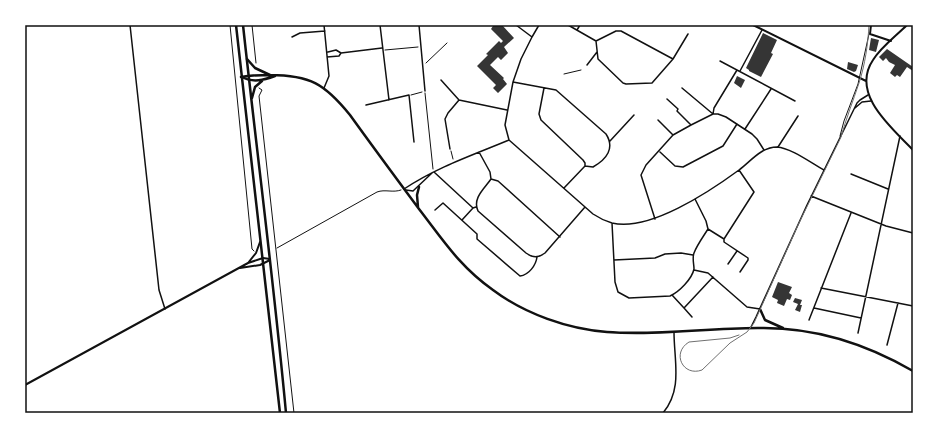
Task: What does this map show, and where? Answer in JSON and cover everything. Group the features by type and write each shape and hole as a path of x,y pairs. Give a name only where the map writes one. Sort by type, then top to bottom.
{"main road":[{"path":"236,25 280,413"},
{"path":"243,25 271,259 286,413"},
{"path":"246,57 254,67 271,75"},
{"path":"241,77 248,75 278,75 306,79 324,88 350,115 453,255 493,291 520,307 557,322 606,332 674,332 750,328 785,329 836,339 864,347 886,356 913,371"},
{"path":"241,77 249,81 263,80 278,75"},
{"path":"251,101 257,86 263,80"},
{"path":"418,208 417,196 419,187"},
{"path":"760,309 766,320 785,329"}],"street":[{"path":"130,25 159,290 165,309"},
{"path":"324,25 329,76 324,88"},
{"path":"380,25 389,100"},
{"path":"419,25 425,91"},
{"path":"516,25 532,37"},
{"path":"539,25 521,60 513,82 505,125 509,140 585,207 602,220 612,224 632,223 655,219 695,199 739,170 764,150 778,147 788,150 824,170"},
{"path":"568,25 596,41"},
{"path":"577,30 580,25"},
{"path":"753,25 866,81"},
{"path":"871,25 870,34 891,41"},
{"path":"907,25 872,61 866,81 868,95 871,101 880,114 913,150"},
{"path":"596,41 620,30 673,59"},
{"path":"740,72 762,30"},
{"path":"292,37 300,33 325,31"},
{"path":"596,41 598,59 623,83 652,83 673,59 688,34"},
{"path":"327,52 336,50 341,53 382,49"},
{"path":"587,65 597,52"},
{"path":"327,57 337,57 341,53"},
{"path":"720,61 795,101"},
{"path":"713,114 714,108 737,70"},
{"path":"441,80 459,100 508,110"},
{"path":"513,82 556,90 606,134 610,141 609,151 601,161 593,167 585,166"},
{"path":"544,88 540,114 541,120 583,160 585,166"},
{"path":"682,88 713,114"},
{"path":"745,129 771,88"},
{"path":"366,104 409,95 414,142"},
{"path":"750,328 840,136 858,102 868,95"},
{"path":"667,99 678,109 676,111 691,125"},
{"path":"450,149 444,118 459,100"},
{"path":"854,110 862,102 871,101"},
{"path":"655,219 642,174 646,165 673,135 713,114 718,114 726,117 745,129 757,139 764,150"},
{"path":"610,141 634,115"},
{"path":"778,147 798,116"},
{"path":"658,120 673,135"},
{"path":"659,151 675,166 683,167 723,146 737,124"},
{"path":"858,334 900,136"},
{"path":"404,189 454,162 509,140"},
{"path":"480,152 490,172 491,178 478,196 476,207 526,254 532,257 537,257 546,253 585,207"},
{"path":"564,188 585,166"},
{"path":"724,239 754,192 739,170"},
{"path":"404,189 413,191 434,172"},
{"path":"434,172 473,208"},
{"path":"851,174 888,189"},
{"path":"491,178 498,181 560,237"},
{"path":"811,196 881,224 913,233"},
{"path":"695,199 706,221 708,229 724,239 724,242 748,260 740,272"},
{"path":"435,210 443,202 477,234 477,238 520,276 525,276 536,263 537,257"},
{"path":"462,220 473,208 476,207"},
{"path":"809,320 851,213"},
{"path":"612,224 615,285 618,292 629,298 675,294 688,280 694,270 693,255 708,229"},
{"path":"248,263 256,253 261,239"},
{"path":"728,264 737,251"},
{"path":"614,260 655,258 665,254 682,253 693,255"},
{"path":"25,385 238,268 263,258 271,259"},
{"path":"238,268 264,263 271,259"},
{"path":"694,270 708,273 747,307 760,309"},
{"path":"684,308 713,277"},
{"path":"821,288 913,306"},
{"path":"672,295 692,317"},
{"path":"887,345 898,304"},
{"path":"814,308 861,318"},
{"path":"662,413 672,400 676,388 674,332"}],"lane":[{"path":"840,136 859,78 867,39 870,34"}],"path":[{"path":"230,25 252,249 254,251"},
{"path":"252,25 256,62 254,67"},
{"path":"426,63 447,42"},
{"path":"382,49 421,46"},
{"path":"564,74 581,70"},
{"path":"257,86 262,90 259,96 277,248 278,272 294,413"},
{"path":"409,95 425,91 434,172"},
{"path":"450,149 454,162"},
{"path":"277,248 377,192 383,190 396,192 404,189"}],"building":[{"path":"492,25 502,25 514,38 504,47 508,53 501,60 498,57 490,65 504,78 503,79 507,84 498,93 493,88 496,85 477,66 499,41 501,43 503,41 491,29 493,26"},
{"path":"763,33 777,40 771,53 773,54 761,77 746,68"},
{"path":"871,38 879,40 876,52 869,50"},
{"path":"887,49 913,67 913,71 907,67 900,77 897,75 895,77 890,73 895,65 889,62 886,58 883,61 879,57"},
{"path":"848,62 858,65 856,71 854,72 847,69"},
{"path":"737,76 745,80 741,88 734,83"},
{"path":"778,282 792,287 789,293 792,295 790,300 787,299 784,306 777,303 778,300 772,297"},
{"path":"795,298 802,300 800,312 795,310 798,304 793,302"}],"tram line":[{"path":"739,335 730,338 689,342 681,352 680,358 682,363 689,370 702,370 730,343 747,332 754,323 798,225 841,137 863,69 869,25"}]}
